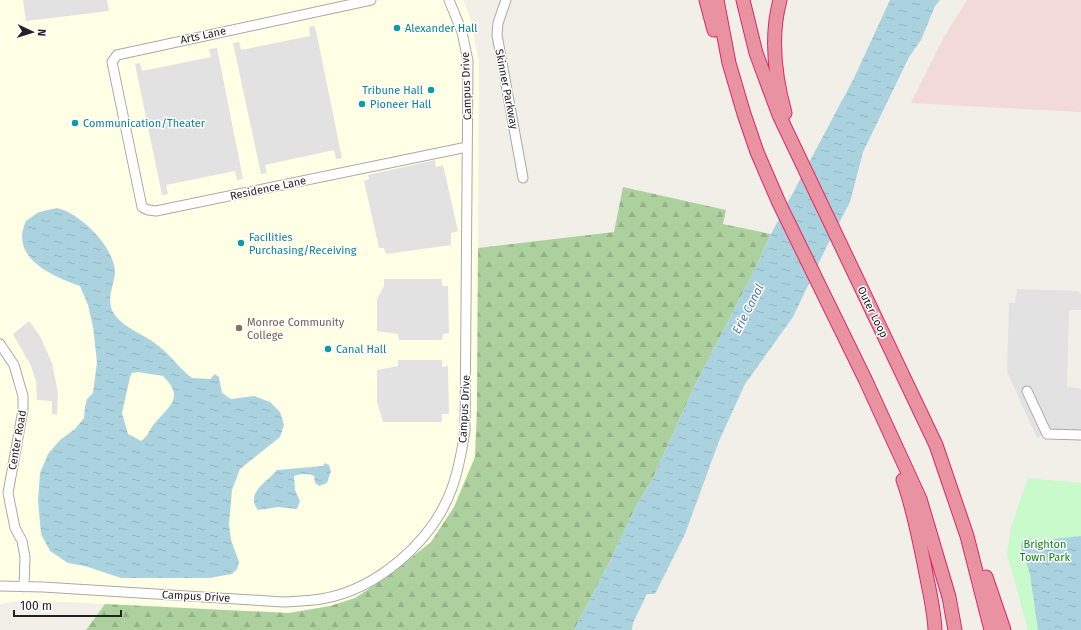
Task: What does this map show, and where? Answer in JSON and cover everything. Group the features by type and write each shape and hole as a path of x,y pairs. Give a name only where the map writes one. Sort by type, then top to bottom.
{"highway":[{"path":"706,0 729,84 745,128 865,379 920,499 949,597 955,630"},
{"path":"717,0 723,37 736,89 748,127 766,174"},
{"path":"743,0 760,66 788,132"},
{"path":"780,0 775,28 776,66 788,132"},
{"name":"Outer Loop","path":"788,132 806,176 854,272 936,445 967,536 991,630"},
{"path":"865,379 909,495 933,606 935,630"},
{"path":"936,445 966,521 1004,630"}],"street":[{"name":"Arts Lane","path":"126,135 112,62 117,55 371,0"},
{"name":"Campus Drive","path":"0,586 284,602 321,599 350,591 380,575 407,555 424,536 442,510 452,488 465,432 468,61 462,32 449,0"},
{"name":"Skinner Parkway","path":"506,0 498,23 497,34 524,178"},
{"name":"Residence Lane","path":"126,135 142,207 156,211 467,147"},
{"name":"Center Road","path":"0,344 14,365 22,396 23,410 8,493 15,528 22,541 25,557 24,587"},
{"path":"1027,391 1047,434 1081,435"}],"shaded area":[{"name":"Monroe Community College","path":"0,0 463,0 469,14 479,61 477,408 475,457 454,507 431,542 387,577 355,598 330,606 289,613 23,600 0,604"},
{"path":"23,0 107,0 109,11 26,21"},
{"path":"967,0 1081,0 1081,112 911,103 944,37"},
{"path":"315,26 342,158 336,159 334,150 265,165 267,173 261,174 233,43 239,42 241,50 310,36 309,27"},
{"path":"217,48 243,179 237,180 235,171 166,185 168,194 162,195 135,64 140,63 142,71 211,57 209,49"},
{"path":"435,160 436,167 443,165 458,231 451,233 451,245 386,254 384,248 379,248 364,181 369,179 368,175"},
{"path":"384,279 442,279 442,286 448,286 449,333 443,334 442,340 399,340 398,334 377,331 377,299 384,286"},
{"path":"1017,289 1079,291 1081,295 1081,310 1069,310 1067,387 1080,388 1081,390 1081,438 1044,437 1042,435 1037,438 1009,376 1007,371 1009,303 1015,303"},
{"path":"29,321 40,336 52,363 58,393 57,415 52,414 52,401 37,400 36,381 31,366 13,334"},
{"path":"398,360 442,360 442,367 448,366 449,414 442,414 442,422 383,422 377,402 377,370 398,366"}],"green space":[{"path":"623,187 726,210 723,224 771,234 754,271 695,385 652,480 635,508 610,561 574,630 86,630 105,604 289,613 330,606 355,598 387,577 431,542 454,507 475,457 477,408 478,248 614,232"},
{"name":"Brighton Town Park","path":"1028,478 1081,483 1081,630 1028,630 1007,554 1011,527"}],"water":[{"name":"Erie Canal","path":"890,0 940,0 935,6 921,40 909,57 863,152 850,202 793,317 745,384 719,441 685,534 655,594 647,594 633,623 632,630 574,630 610,561 635,508 652,480 695,385 754,271 771,234 854,78"},
{"path":"57,208 66,211 85,224 103,242 113,263 115,273 110,298 111,307 118,318 129,328 155,343 192,378 210,379 215,374 219,377 222,393 231,399 254,396 270,402 280,412 284,425 280,437 240,469 232,490 229,525 231,540 239,562 237,569 232,574 209,578 121,578 85,566 68,563 50,551 41,534 38,500 40,473 48,454 60,440 75,429 84,418 87,399 93,393 97,362 93,327 88,305 80,286 57,277 36,264 28,255 23,245 22,234 26,221 39,212","holes":["138,372 163,376 173,390 173,401 154,424 145,438 141,441 128,434 122,413 130,377 132,373"]},
{"path":"325,463 329,465 331,471 327,483 319,486 315,483 314,476 309,474 294,476 295,490 300,501 297,509 278,507 258,510 255,504 255,493 258,488 277,470 323,466"},
{"path":"1081,536 1081,630 1038,630 1030,574 1021,547 1022,542 1030,538 1038,547 1045,540"}],"place":[{"name":"Alexander Hall","path":"397,28"},
{"name":"Tribune Hall","path":"431,90"},
{"name":"Pioneer Hall","path":"362,104"},
{"name":"Communication/Theater","path":"75,123"},
{"name":"Facilities Purchasing/Receiving","path":"241,243"},
{"name":"Monroe Community College","path":"239,328"},
{"name":"Canal Hall","path":"328,349"}]}
